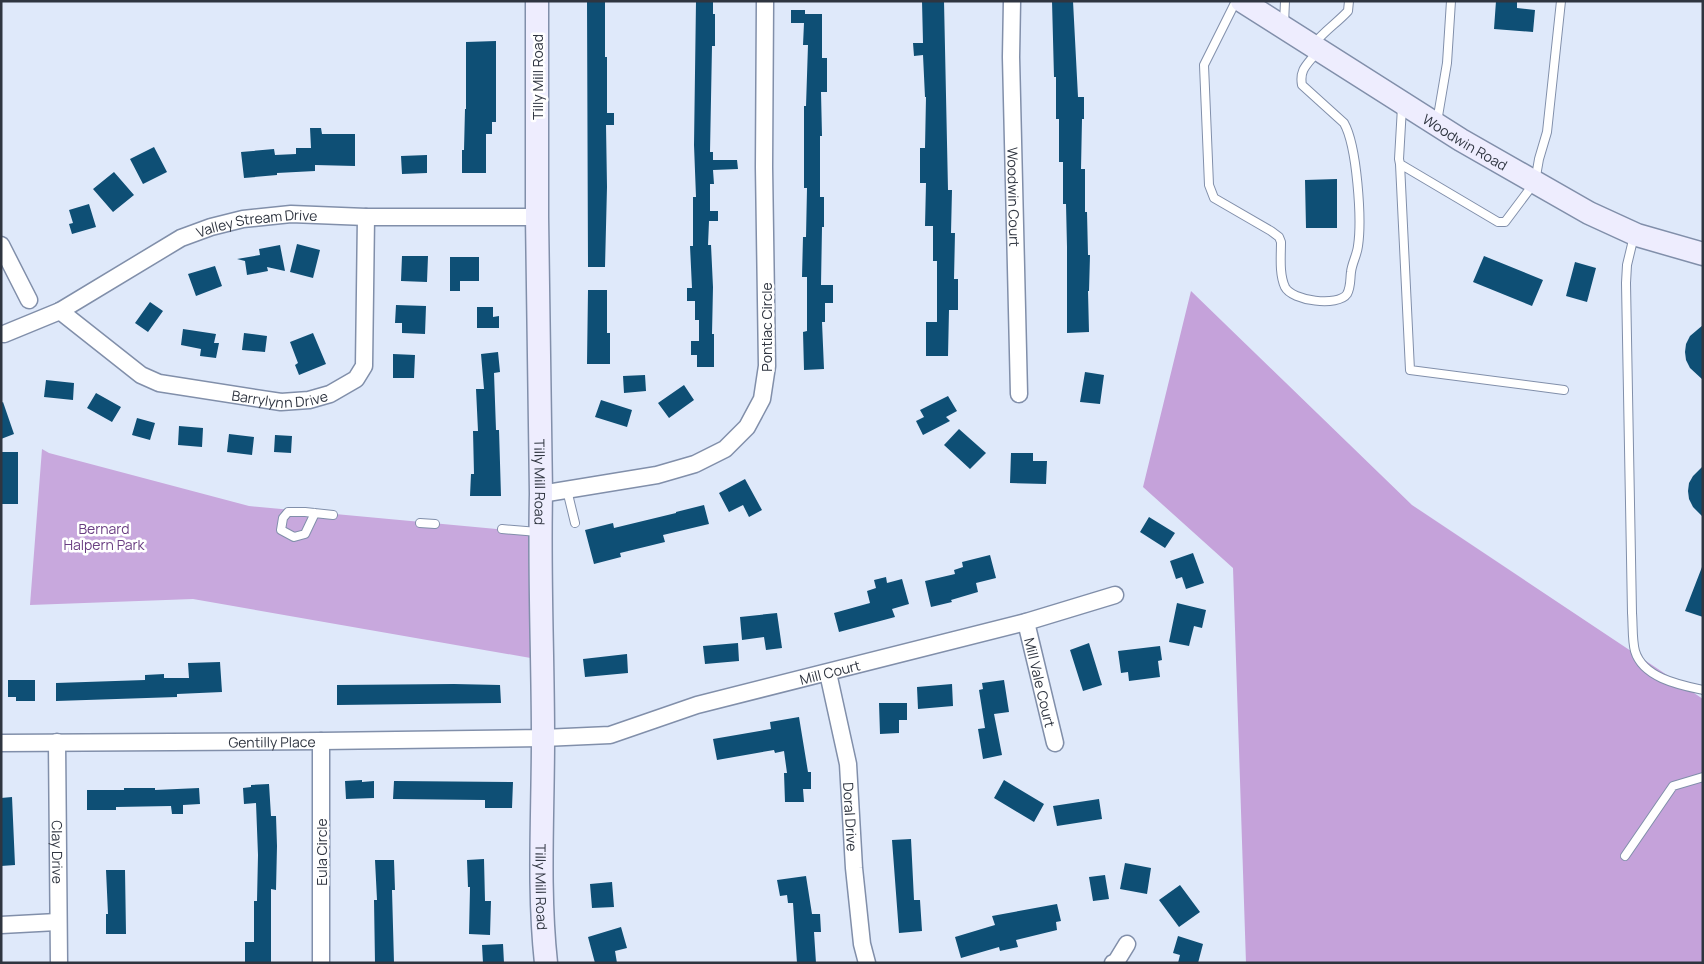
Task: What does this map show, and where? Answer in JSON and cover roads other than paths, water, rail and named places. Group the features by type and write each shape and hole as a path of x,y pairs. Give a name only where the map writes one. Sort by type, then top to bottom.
{"street":[{"name":"Tilly Mill Road","path":"538,1 537,217 543,738 542,874 546,963"},
{"name":"Pontiac Circle","path":"541,494 657,475 695,464 725,449 747,427 762,399 767,366 764,167 765,1"},
{"name":"Woodwin Court","path":"1012,1 1011,57 1019,394"},
{"name":"Woodwin Road","path":"1242,1 1436,124 1589,213 1634,234 1703,254"},
{"name":"Valley Stream Drive","path":"4,334 60,311 181,238 211,227 243,219 291,214 366,217 537,217"},
{"name":"Barrylynn Drive","path":"60,311 141,375 159,383 281,402 308,400 330,394 356,379 364,366 366,217"},
{"path":"1,245 29,300"},
{"name":"Mill Court","path":"543,738 610,735 697,705 1026,622 1115,595"},
{"name":"Mill Vale Court","path":"1026,622 1055,743"},
{"name":"Doral Drive","path":"828,673 848,764 854,868 862,944 867,963"},
{"name":"Gentilly Place","path":"1,743 543,738"},
{"name":"Eula Circle","path":"321,741 321,963"},
{"name":"Clay Drive","path":"57,742 59,963"},
{"path":"1,924 58,922"},
{"path":"1113,963 1116,962 1127,944"}],"lane":[{"path":"1236,1 1204,65 1209,185 1214,198 1271,230 1279,237 1281,242 1283,280 1286,289 1292,295 1301,298 1331,301 1341,300 1349,288 1351,270 1358,245 1358,203 1353,147 1344,123 1302,85 1301,76 1323,33 1348,11 1348,1"},
{"path":"1284,27 1285,1"},
{"path":"1436,124 1447,64 1451,1"},
{"path":"1400,164 1498,222 1505,222 1535,182 1547,132 1561,1"},
{"path":"1402,103 1399,159 1410,370 1564,390"},
{"path":"1634,234 1627,265 1626,283 1632,613 1635,649 1637,657 1661,679 1703,690"},
{"path":"567,490 575,523"},
{"path":"315,513 305,534 294,537 281,530 283,518 288,512 315,513 333,515"},
{"path":"420,523 435,524"},
{"path":"502,529 540,532"},
{"path":"1625,856 1673,786 1684,781 1703,777"}],"park label":[{"name":"Bernard Halpern Park","path":"104,536"}]}
